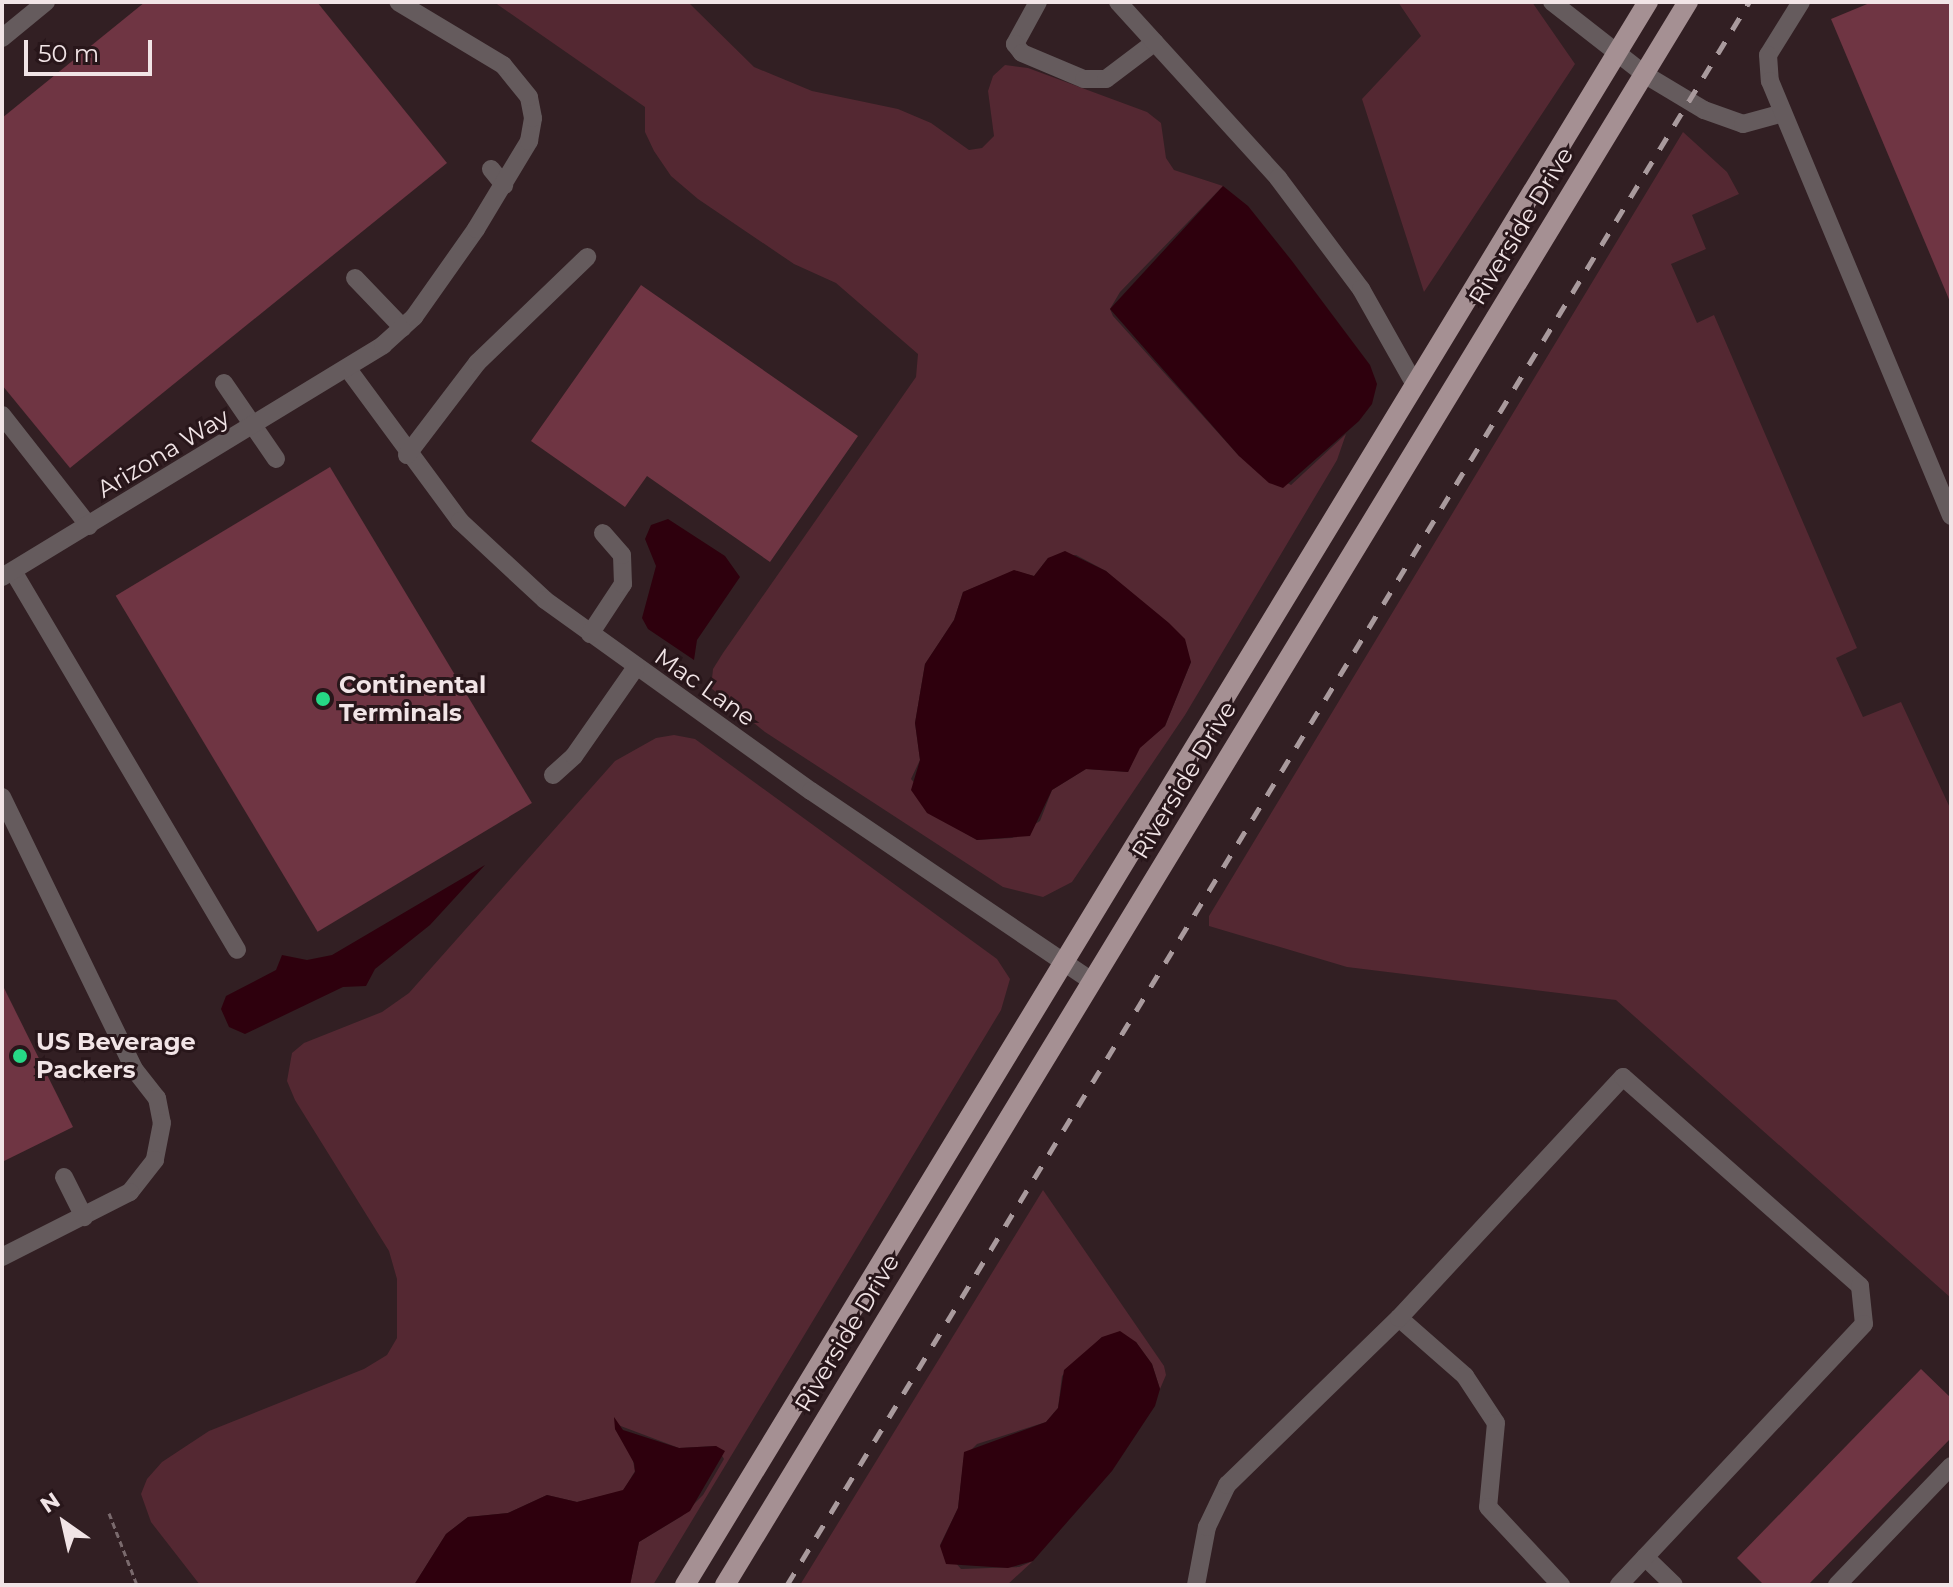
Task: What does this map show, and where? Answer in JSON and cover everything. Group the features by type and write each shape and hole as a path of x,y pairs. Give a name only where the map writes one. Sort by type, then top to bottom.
{"main road":[{"name":"Riverside Drive","path":"685,1585 1648,2"},
{"name":"Riverside Drive","path":"725,1585 1688,2"}],"street":[{"path":"2,38 46,2"},
{"name":"Arizona Way","path":"8,574 348,369 403,328 504,185 532,129 525,88 503,65 398,2"},
{"path":"1038,2 1015,44 1022,53 1084,79 1106,79 1155,42"},
{"path":"1118,2 1278,178 1361,289 1415,385"},
{"path":"1552,2 1644,74 1729,122 1755,123 1783,113"},
{"path":"1801,2 1768,55 1768,73 1951,516"},
{"path":"491,169 504,185"},
{"path":"407,455 477,363 587,257"},
{"path":"355,278 403,328"},
{"name":"Mac Lane","path":"348,369 407,455 484,545 590,634 1092,981"},
{"path":"224,383 256,425 276,459"},
{"path":"2,415 89,526"},
{"path":"590,634 623,584 622,555 603,533"},
{"path":"8,574 237,950"},
{"path":"553,775 574,756 636,667"},
{"path":"2,797 134,1069 160,1106 158,1152 138,1185 84,1217 2,1257"},
{"path":"1196,1585 1207,1527 1227,1485 1399,1318 1623,1077 1860,1286 1864,1324 1619,1585"},
{"path":"64,1177 84,1217"},
{"path":"1399,1318 1465,1376 1496,1423 1488,1507 1561,1585"},
{"path":"1837,1585 1951,1466"},
{"path":"1645,1557 1674,1585"}],"path":[{"path":"109,1513 137,1585"}],"shaded area":[{"path":"494,2 688,2 754,67 812,91 898,109 931,123 969,150 982,148 994,136 988,91 993,76 1005,65 1028,68 1147,112 1161,123 1166,158 1174,170 1223,186 1120,292 1110,309 1113,316 1239,456 1291,485 1346,434 1337,460 1185,715 1072,882 1043,897 1003,887 765,732 711,688 713,669 723,653 916,377 918,354 836,283 794,264 698,199 671,176 645,132 645,107","holes":["1076,555 1106,571 1134,597 1191,662 1165,726 1139,748 1128,772 1086,769 1052,790 1040,821 1012,838 977,840 955,827 911,779 920,760 915,723 925,664 954,620 963,592 1014,571 1034,576 1048,558"]},
{"path":"1398,2 1532,2 1575,64 1424,292 1362,99 1421,36"},
{"path":"1683,132 1727,172 1739,194 1692,215 1706,249 1671,264 1697,323 1714,315 1857,648 1836,658 1863,717 1901,702 1951,810 1951,1298 1616,1000 1347,967 1209,926 1209,916"},
{"path":"1223,186 1248,206 1292,261 1370,365 1377,384 1372,404 1359,421 1283,488 1269,483 1239,456 1110,309"},
{"path":"668,519 725,556 740,577 697,640 694,660 648,629 642,618 656,566 645,539 651,525"},
{"path":"1065,551 1106,571 1169,623 1185,639 1191,662 1165,726 1140,748 1128,772 1086,769 1052,790 1030,836 977,840 927,813 911,790 920,760 915,723 925,664 954,620 963,592 1014,570 1034,576 1048,558"},
{"path":"674,735 695,739 997,959 1010,979 1001,1010 653,1585 630,1585 639,1542 682,1516 703,1495 724,1459 716,1446 679,1448 618,1425 615,1429 632,1456 635,1471 623,1491 577,1502 547,1495 508,1513 468,1517 446,1534 414,1585 200,1585 151,1522 141,1494 147,1479 162,1462 209,1431 364,1369 387,1355 397,1338 397,1279 389,1251 295,1100 287,1081 292,1053 304,1043 382,1012 409,993 615,761 656,738"},
{"path":"485,865 430,925 375,969 366,986 343,987 245,1034 229,1027 221,1009 226,996 276,970 282,955 307,960 332,955"},
{"path":"1043,1190 1164,1366 1166,1375 1160,1389 1152,1364 1136,1342 1102,1337 1062,1376 1058,1408 1046,1422 977,1444 964,1457 958,1508 940,1545 961,1569 1019,1567 1033,1561 1007,1585 800,1585"},
{"path":"1120,1331 1136,1342 1152,1364 1160,1389 1155,1406 1112,1471 1033,1561 1008,1568 946,1564 940,1546 958,1508 964,1452 1046,1422 1058,1408 1064,1370 1102,1337"},
{"path":"614,1417 623,1430 679,1448 716,1446 725,1451 690,1511 639,1542 630,1585 414,1585 446,1534 468,1517 508,1513 547,1495 577,1502 623,1490 635,1472 634,1463 615,1429"}],"building":[{"path":"145,2 317,2 447,163 70,468 2,385 2,118"},
{"path":"1872,2 1951,2 1951,304 1831,19"},
{"path":"641,285 858,436 770,562 647,476 625,507 531,441"},
{"name":"Continental Terminals","path":"330,467 532,803 318,932 116,596"},
{"name":"US Beverage Packers","path":"2,984 73,1127 2,1162"},
{"path":"1921,1369 1951,1398 1951,1438 1808,1585 1764,1585 1737,1558"}],"railway":[{"path":"787,1585 1749,2"}],"place":[{"name":"Continental Terminals","path":"323,699"},
{"name":"US Beverage Packers","path":"20,1056"}]}
